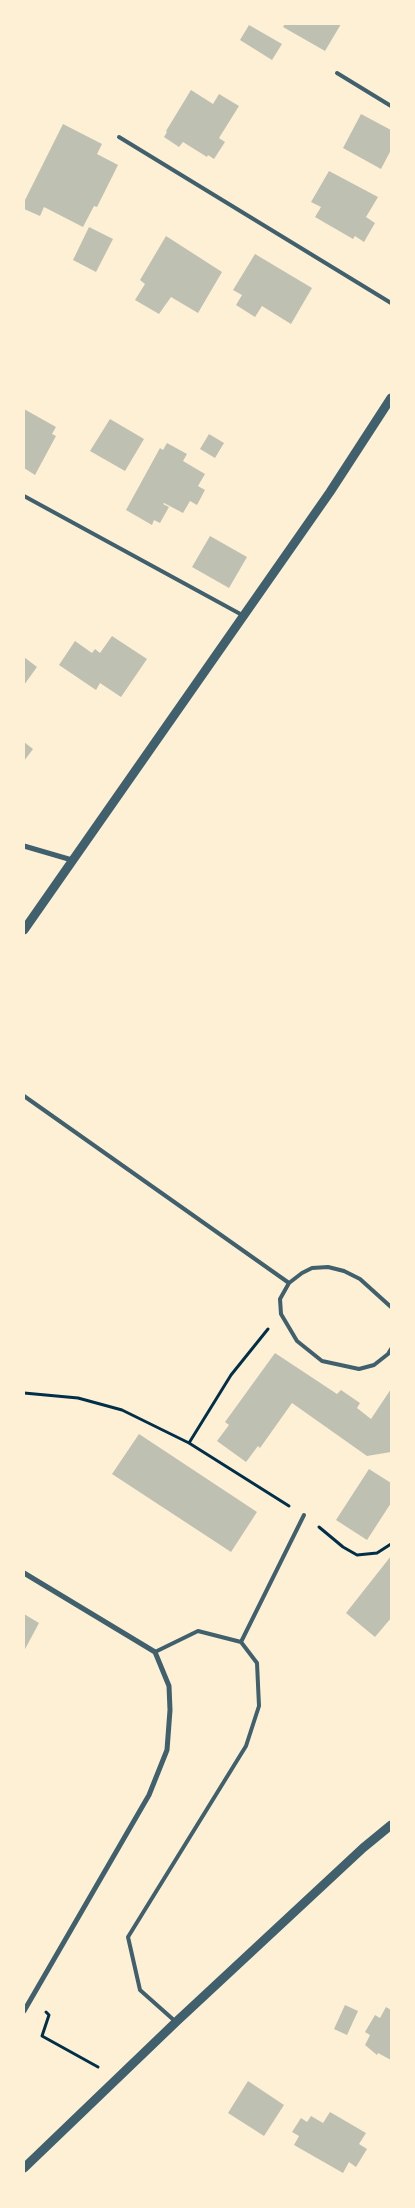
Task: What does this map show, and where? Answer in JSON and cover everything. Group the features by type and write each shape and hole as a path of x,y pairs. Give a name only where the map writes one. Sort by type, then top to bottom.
{"street":[{"path":"24,930 330,492 391,398"},
{"path":"24,846 72,860"},
{"path":"24,1573 155,1652 169,1686 170,1710 167,1750 148,1795 24,2010"},
{"path":"24,2168 176,2022 363,1848 391,1825"}],"lane":[{"path":"337,73 391,106"},
{"path":"119,137 391,302"},
{"path":"24,496 244,616"},
{"path":"24,1096 288,1283"},
{"path":"391,1307 360,1280 344,1271 328,1267 312,1268 288,1283 280,1299 281,1314 297,1341 322,1361 359,1369 374,1365 388,1354 391,1349"},
{"path":"240,1642 304,1515"},
{"path":"155,1652 198,1631 240,1642 256,1662 258,1688 259,1706 246,1746 128,1937 140,1990 176,2022"}],"path":[{"path":"188,1443 231,1376 281,1314"},
{"path":"24,1393 78,1398 122,1410 188,1443 304,1515 343,1547 357,1555 377,1553 391,1544"},
{"path":"30,2000 49,2015 42,2036 117,2078"}],"building":[{"path":"285,24 341,24 325,51 283,27"},
{"path":"249,25 282,44 272,60 240,40"},
{"path":"191,90 213,104 219,94 239,106 219,138 225,142 214,159 208,155 207,157 183,142 179,147 164,137"},
{"path":"361,114 391,130 391,150 381,169 343,148"},
{"path":"63,124 102,144 97,154 118,165 97,207 94,206 83,227 44,207 40,216 24,209 24,202"},
{"path":"329,171 378,197 366,217 375,223 364,242 355,236 353,239 315,217 321,207 311,202"},
{"path":"89,227 113,239 96,272 73,260"},
{"path":"166,236 222,272 198,313 171,297 159,314 135,300 145,284 140,280"},
{"path":"255,254 312,288 291,324 262,306 255,317 236,305 242,295 233,290"},
{"path":"24,409 56,427 52,434 56,436 35,475 24,468"},
{"path":"110,419 144,439 125,471 90,451"},
{"path":"209,434 224,443 215,458 200,449"},
{"path":"167,443 187,454 183,461 205,474 198,486 205,490 197,505 190,501 183,513 164,503 169,507 160,523 154,520 152,525 126,510 160,448 163,450"},
{"path":"210,536 247,557 229,588 192,567"},
{"path":"112,636 147,659 121,697 100,683 96,690 59,665 75,641 92,653 95,649 100,653"},
{"path":"24,657 37,667 24,685"},
{"path":"24,742 33,749 24,761"},
{"path":"275,1353 337,1394 341,1390 360,1403 357,1408 371,1419 391,1389 391,1452 367,1456 292,1403 260,1448 258,1446 246,1462 217,1441 229,1425 225,1422"},
{"path":"139,1434 257,1512 231,1552 112,1474"},
{"path":"369,1469 391,1483 391,1503 367,1540 336,1520"},
{"path":"391,1556 391,1618 375,1637 346,1613"},
{"path":"24,1614 39,1623 24,1651"},
{"path":"345,2005 358,2011 347,2035 334,2029"},
{"path":"386,2007 391,2010 391,2060 378,2053 377,2055 365,2045 370,2035 365,2032 375,2015 380,2018"},
{"path":"248,2081 284,2105 264,2136 228,2113"},
{"path":"330,2112 366,2133 359,2144 367,2149 356,2167 349,2162 343,2173 294,2145 299,2136 292,2132 301,2118 307,2122 311,2116 323,2123"}]}
